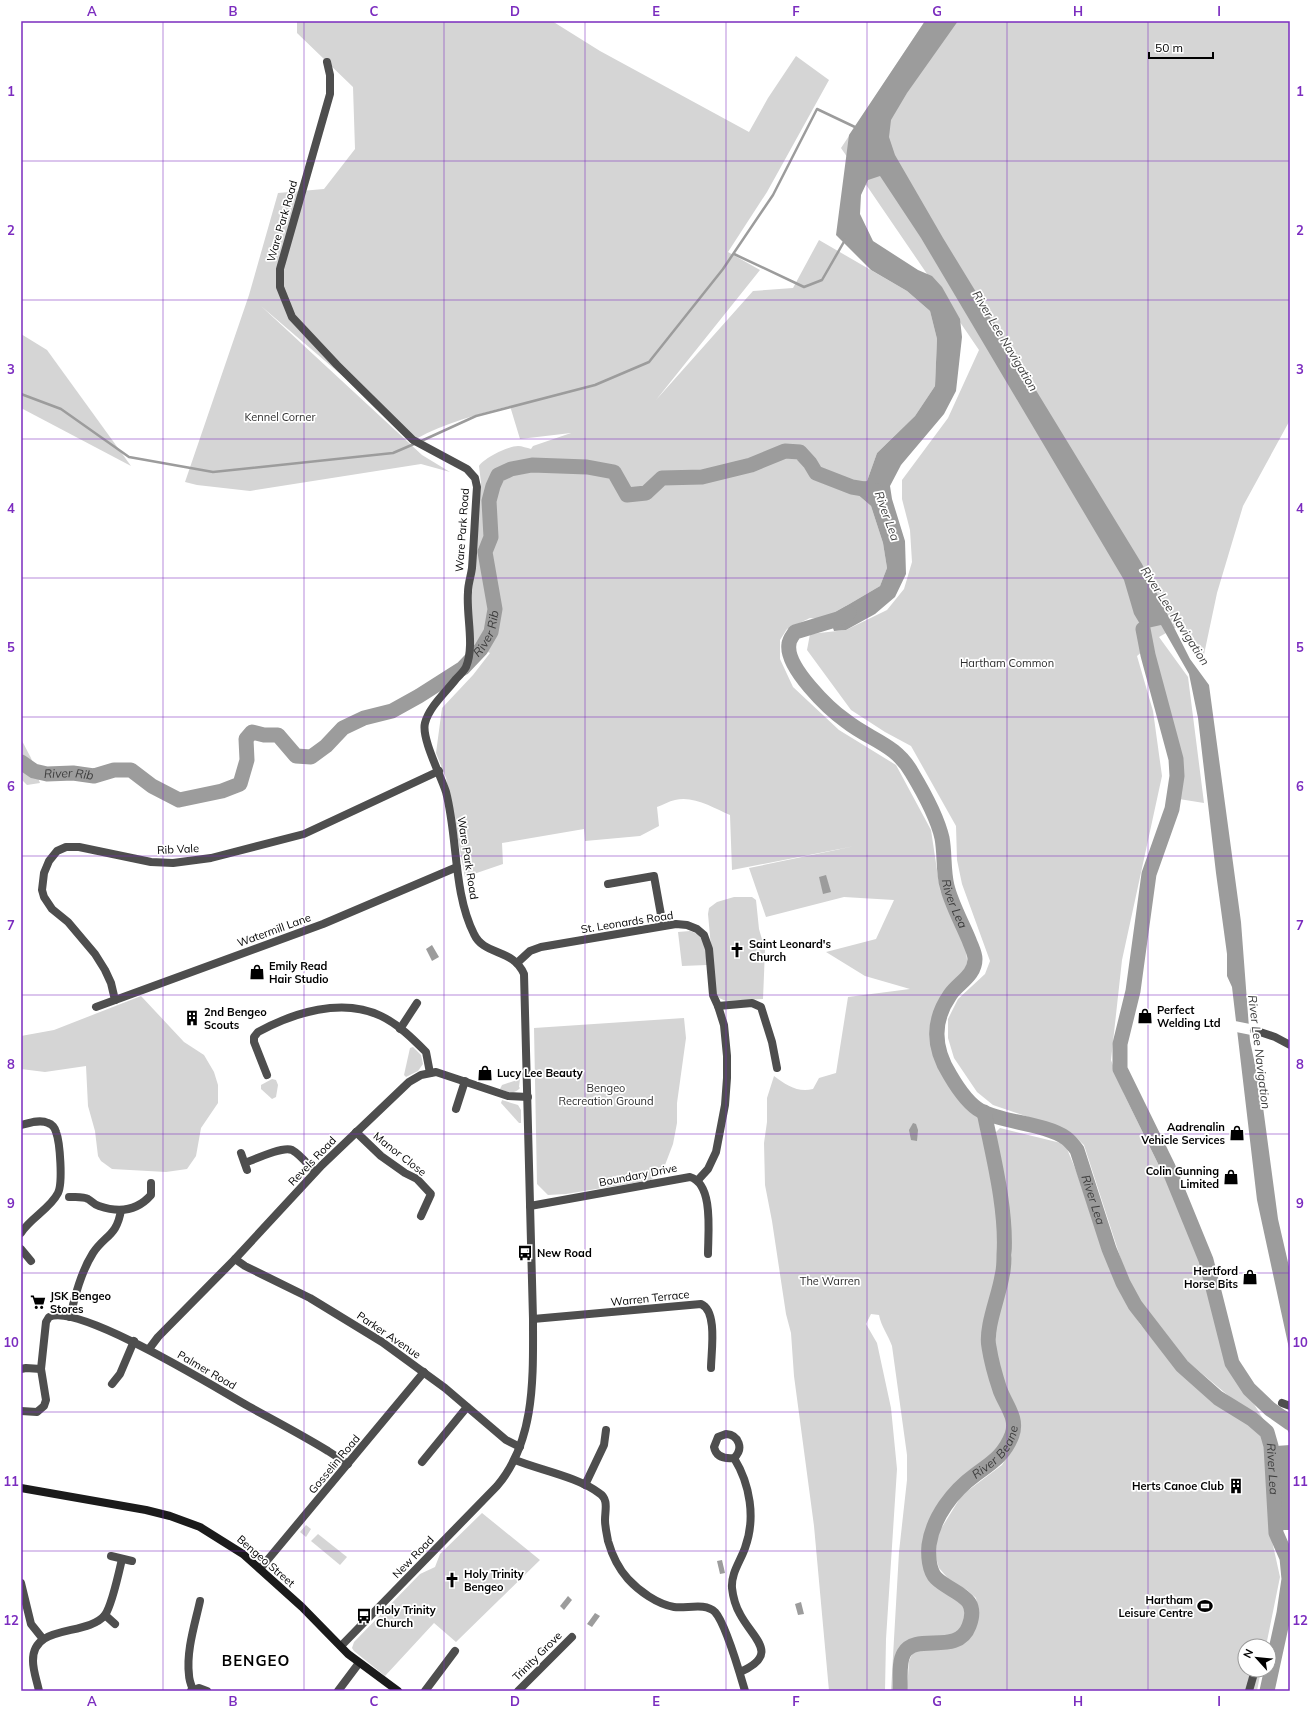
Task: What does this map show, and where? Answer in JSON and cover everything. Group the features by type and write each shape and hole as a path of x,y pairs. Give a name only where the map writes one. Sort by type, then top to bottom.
{"main road":[{"name":"Bengeo Street","path":"21,1488 142,1509 190,1523 213,1534 243,1554 359,1663 398,1691"}],"street":[{"name":"Ware Park Road","path":"327,62 330,75 330,94 280,269 280,287 292,317 389,417 413,440 459,463 475,478 477,487 473,551 467,597 470,650 465,668 430,712 424,724 425,736 446,792 453,824 457,867 467,917 476,939 484,946 517,962"},
{"name":"Rib Vale","path":"115,1000 108,976 96,954 68,922 52,910 44,897 42,890 44,872 49,861 57,851 66,847 79,847 151,862 173,863 211,858 304,834 439,771"},
{"name":"Watermill Lane","path":"96,1007 323,924 457,867"},
{"path":"608,884 654,876 663,926"},
{"name":"St. Leonards Road","path":"517,962 530,951 541,947 663,926 687,925 697,929 704,935 709,949 713,995 724,1025 727,1056 727,1078 725,1105 716,1152 708,1169 698,1180"},
{"name":"New Road","path":"341,1646 497,1486 504,1478 515,1460 520,1447 530,1403 533,1363 533,1319 525,980 521,968 517,962"},
{"path":"400,1029 417,1002"},
{"path":"718,1006 752,1003 761,1007 772,1042 777,1068"},
{"path":"267,1075 254,1042 254,1037 261,1030 296,1016 331,1008 348,1008 371,1012 389,1021 400,1029 426,1052 430,1073 443,1074 508,1096 528,1097"},
{"path":"1254,1030 1272,1036 1290,1045"},
{"name":"Revels Road","path":"149,1349 158,1336 235,1258 315,1172 409,1082 430,1073"},
{"path":"456,1109 465,1081"},
{"path":"21,1124 44,1121 52,1125 56,1132 61,1184 56,1197 21,1234"},
{"name":"Manor Close","path":"356,1132 381,1156 405,1173 417,1179 430,1194 421,1216"},
{"path":"241,1153 246,1166 282,1150 289,1149 296,1153 315,1172"},
{"name":"Boundary Drive","path":"530,1206 684,1177 690,1177 698,1180"},
{"path":"698,1180 703,1186 707,1205 708,1254"},
{"path":"69,1197 84,1197 98,1206 121,1210 138,1207 145,1202 151,1195 151,1183"},
{"path":"70,1317 74,1299 90,1258 98,1247 116,1229 121,1210"},
{"path":"21,1249 31,1261"},
{"name":"Parker Avenue","path":"235,1258 245,1266 310,1298 382,1342 424,1372 506,1440 520,1447"},
{"name":"Warren Terrace","path":"533,1319 701,1304 707,1308 712,1320 711,1368"},
{"name":"Palmer Road","path":"41,1369 46,1322 49,1317 58,1315 70,1317 149,1349 328,1450 348,1464"},
{"path":"112,1384 120,1374 134,1342"},
{"path":"21,1369 41,1369 46,1393 44,1406 37,1412 21,1412"},
{"name":"Gosselin Road","path":"260,1569 424,1372"},
{"path":"422,1462 467,1407"},
{"path":"585,1485 604,1445 606,1430"},
{"path":"734,1458 744,1476 748,1488 750,1519 747,1541 734,1571 732,1587 739,1613 754,1634 762,1650 762,1654 756,1663 740,1672"},
{"path":"515,1460 585,1485 600,1493 605,1499 606,1532 610,1547 616,1562 628,1579 643,1592 661,1603 673,1607 702,1607 708,1608 715,1612 722,1625 740,1672 745,1691"},
{"path":"111,1556 132,1561"},
{"path":"39,1691 32,1659 37,1646 43,1639 54,1634 90,1625 105,1615 122,1559"},
{"path":"21,1583 31,1624 43,1639"},
{"path":"200,1601 189,1664 189,1677 192,1690 199,1688 207,1691"},
{"path":"105,1615 115,1624"},
{"name":"Trinity Grove","path":"518,1691 572,1637"},
{"path":"426,1691 455,1652"},
{"path":"338,1691 359,1663"},
{"path":"1249,1691 1253,1678"}],"green space":[{"path":"297,21 552,21 600,51 749,132 768,98 796,56 829,80 767,192 728,252 760,270 656,400 753,291 793,288 819,240 907,291 930,311 937,339 935,386 915,416 877,453 867,481 856,493 871,506 883,543 887,568 880,586 829,616 819,619 810,618 787,629 780,640 780,659 793,687 839,730 896,765 931,830 940,890 966,950 968,970 954,984 938,1009 932,1046 943,1076 981,1114 997,1200 1000,1263 986,1322 987,1347 997,1390 1010,1415 1011,1428 1004,1449 995,1458 964,1476 948,1492 924,1537 922,1556 928,1574 940,1587 960,1600 966,1609 966,1618 964,1628 950,1637 912,1640 900,1651 897,1660 897,1691 891,1691 899,1552 907,1480 907,1455 892,1346 881,1323 879,1315 871,1314 866,1324 877,1343 891,1408 897,1469 886,1639 885,1691 829,1691 814,1526 794,1376 791,1333 786,1314 765,1185 764,1143 767,1122 767,1098 774,1076 792,1087 808,1090 813,1089 819,1078 836,1073 848,997 910,989 865,976 826,952 876,939 894,900 844,897 766,917 749,868 855,846 732,870 730,815 703,803 689,799 673,801 657,807 659,826 640,836 585,841 584,829 502,843 503,864 465,877 446,778 436,753 442,708 473,675 490,653 473,645 471,605 481,483 479,466 491,456 508,448 518,446 531,449 533,446 571,433 520,439 510,406 438,428 416,439 261,306 422,455 450,472 421,464 250,491 197,485 185,482 249,295 278,193 324,189 355,149 353,87 297,33"},
{"name":"Hartham Common","path":"925,21 1290,21 1290,420 1243,506 1217,593 1202,664 1180,625 1159,637 1188,677 1204,803 1179,799 1181,780 1177,741 1150,645 1137,656 1153,711 1162,776 1122,960 1111,1060 1124,1094 1183,1215 1207,1278 1228,1362 1265,1422 1237,1403 1181,1356 1138,1301 1124,1269 1084,1145 1069,1131 993,1105 977,1092 954,1058 948,1038 948,1019 958,999 985,974 990,961 962,884 957,860 956,826 911,746 885,732 851,710 807,650 810,634 846,630 887,610 904,589 912,562 910,530 902,499 902,480 948,418 979,350 841,148"},
{"path":"21,334 47,350 131,466 21,408"},
{"path":"21,739 31,758 40,783 27,785 21,779"},
{"path":"734,897 752,897 756,900 759,929 765,950 763,999 726,1001 719,998 715,991 708,914 709,908 717,902"},
{"path":"690,931 700,936 704,944 707,965 682,966 678,932"},
{"path":"141,996 184,1042 204,1055 214,1072 218,1085 218,1103 201,1128 196,1156 187,1169 166,1172 112,1169 101,1161 98,1156 95,1131 88,1106 86,1066 45,1072 21,1069 21,1036 54,1030"},
{"name":"Bengeo Recreation Ground","path":"684,1018 686,1038 677,1103 677,1123 673,1144 665,1165 651,1180 566,1194 548,1195 537,1184 534,1028"},
{"path":"413,1047 421,1055 423,1064 418,1071 406,1077 404,1075 410,1048"},
{"path":"272,1079 276,1080 278,1085 276,1097 272,1099 261,1089 261,1085"},
{"path":"520,1079 520,1088 515,1092 508,1092 500,1089 502,1085"},
{"path":"502,1100 518,1105 521,1110 521,1123 519,1123 501,1103"},
{"path":"1000,1128 1065,1144 1077,1173 1095,1228 1122,1296 1140,1324 1175,1365 1257,1430 1266,1442 1269,1527 1280,1577 1268,1638 1237,1638 1237,1678 1259,1678 1257,1691 907,1691 909,1661 915,1648 954,1647 966,1639 979,1616 976,1598 967,1590 952,1583 939,1568 934,1551 939,1532 962,1495 1002,1465 1010,1452 1019,1421 1002,1378 996,1351 996,1325 1008,1267 1012,1255 993,1135"},
{"path":"482,1513 540,1560 456,1642 434,1623 385,1676 354,1651 352,1648 354,1642 420,1574 435,1567 440,1554"},
{"path":"306,1525 311,1529 306,1537 300,1532"},
{"path":"318,1534 347,1557 340,1565 311,1541"}],"water":[{"name":"River Lee Navigation","path":"925,21 958,21 907,93 891,120 889,137 895,155 943,238 1142,564 1190,659 1209,685 1241,922 1250,1041 1261,1092 1278,1219 1290,1271 1290,1353 1257,1200 1232,987 1227,976 1227,954 1198,718 1189,674 1161,625 1143,629 1134,614 1124,580 921,238 880,176 868,180 861,195 860,214 873,241 918,270 932,276 942,287 960,319 962,337 956,391 944,414 901,465 890,486 892,499 905,541 906,574 895,597 875,614 846,630 834,631 829,616 880,586 887,568 883,543 871,506 856,493 857,483 867,481 877,453 915,416 935,386 937,339 930,311 907,291 871,270 836,235 849,135"},
{"path":"826,875 831,892 823,894 819,877"},
{"path":"432,945 439,957 432,961 426,949"},
{"path":"913,1123 916,1124 918,1130 917,1141 911,1140 909,1130"},
{"path":"1272,1404 1290,1413 1290,1435 1287,1429 1267,1414"},
{"path":"1290,1445 1290,1530 1280,1530 1276,1446"},
{"path":"722,1560 725,1573 720,1574 717,1561"},
{"path":"568,1596 572,1600 564,1610 560,1606"},
{"path":"801,1602 804,1614 798,1615 795,1604"},
{"path":"595,1613 600,1616 592,1627 587,1624"}],"pier":[{"path":"1235,1021 1250,1024 1251,1035 1236,1032"}],"waterway":[{"path":"419,442 476,416 595,385 649,362 723,269 773,195 817,109 857,128"},
{"path":"734,254 804,287 822,280 845,240"},
{"path":"21,394 61,409 129,457 213,472 393,453 414,444"},
{"name":"River Rib","path":"21,762 34,771 47,774 73,773 94,776 114,770 131,770 152,786 179,800 222,791 240,784 247,760 246,739 252,732 264,735 278,735 296,756 311,757 326,746 343,728 364,718 392,711 419,696 463,668 481,649 491,632 495,609 485,552 491,537 489,501 498,475 511,469 532,465 587,467 614,472 627,495 646,493 662,478 702,477 751,465 785,451 800,452 810,463 816,473 852,487 876,491"},
{"name":"River Lea","path":"849,613 838,619 795,632 789,642 790,653 794,664 801,675 829,707 855,728 882,743 906,763 937,821 942,838 947,886 973,950 975,959 969,975 950,995 940,1015 937,1035 940,1055 944,1065 963,1095 976,1108 990,1115 1047,1129 1066,1138 1072,1144 1077,1150 1109,1249 1123,1283 1135,1305 1182,1366 1218,1398 1252,1419 1267,1432 1271,1446 1276,1533 1287,1558 1289,1579 1284,1613 1267,1691"},
{"path":"1143,629 1148,655 1176,759 1177,776 1172,809 1149,874 1133,991 1120,1044 1120,1069 1168,1167 1206,1260 1232,1363 1249,1389 1270,1409 1290,1423"},
{"name":"River Beane","path":"900,1691 902,1657 910,1647 918,1644 956,1640 964,1635 969,1626 972,1616 968,1601 936,1578 932,1571 929,1553 931,1535 935,1524 952,1497 967,1481 992,1463 1001,1454 1012,1435 1014,1423 1000,1390 988,1339 1003,1271 1004,1238 998,1183 984,1112"}],"place":[{"name":"Saint Leonard's Church","path":"737,950"},
{"name":"Emily Read Hair Studio","path":"257,972"},
{"name":"Perfect Welding Ltd","path":"1145,1016"},
{"name":"2nd Bengeo Scouts","path":"192,1018"},
{"name":"Lucy Lee Beauty","path":"485,1073"},
{"name":"Aadrenalin Vehicle Services","path":"1237,1133"},
{"name":"Colin Gunning Limited","path":"1231,1177"},
{"name":"New Road","path":"525,1253"},
{"name":"Hertford Horse Bits","path":"1250,1277"},
{"name":"JSK Bengeo Stores","path":"38,1302"},
{"name":"Herts Canoe Club","path":"1236,1486"},
{"name":"Holy Trinity Bengeo","path":"452,1580"},
{"name":"Hartham Leisure Centre","path":"1205,1606"},
{"name":"Holy Trinity Church","path":"364,1616"}],"district":[{"name":"BENGEO","path":"256,1661"}],"park label":[{"name":"Kennel Corner","path":"280,417"},
{"name":"The Warren","path":"830,1281"}]}
